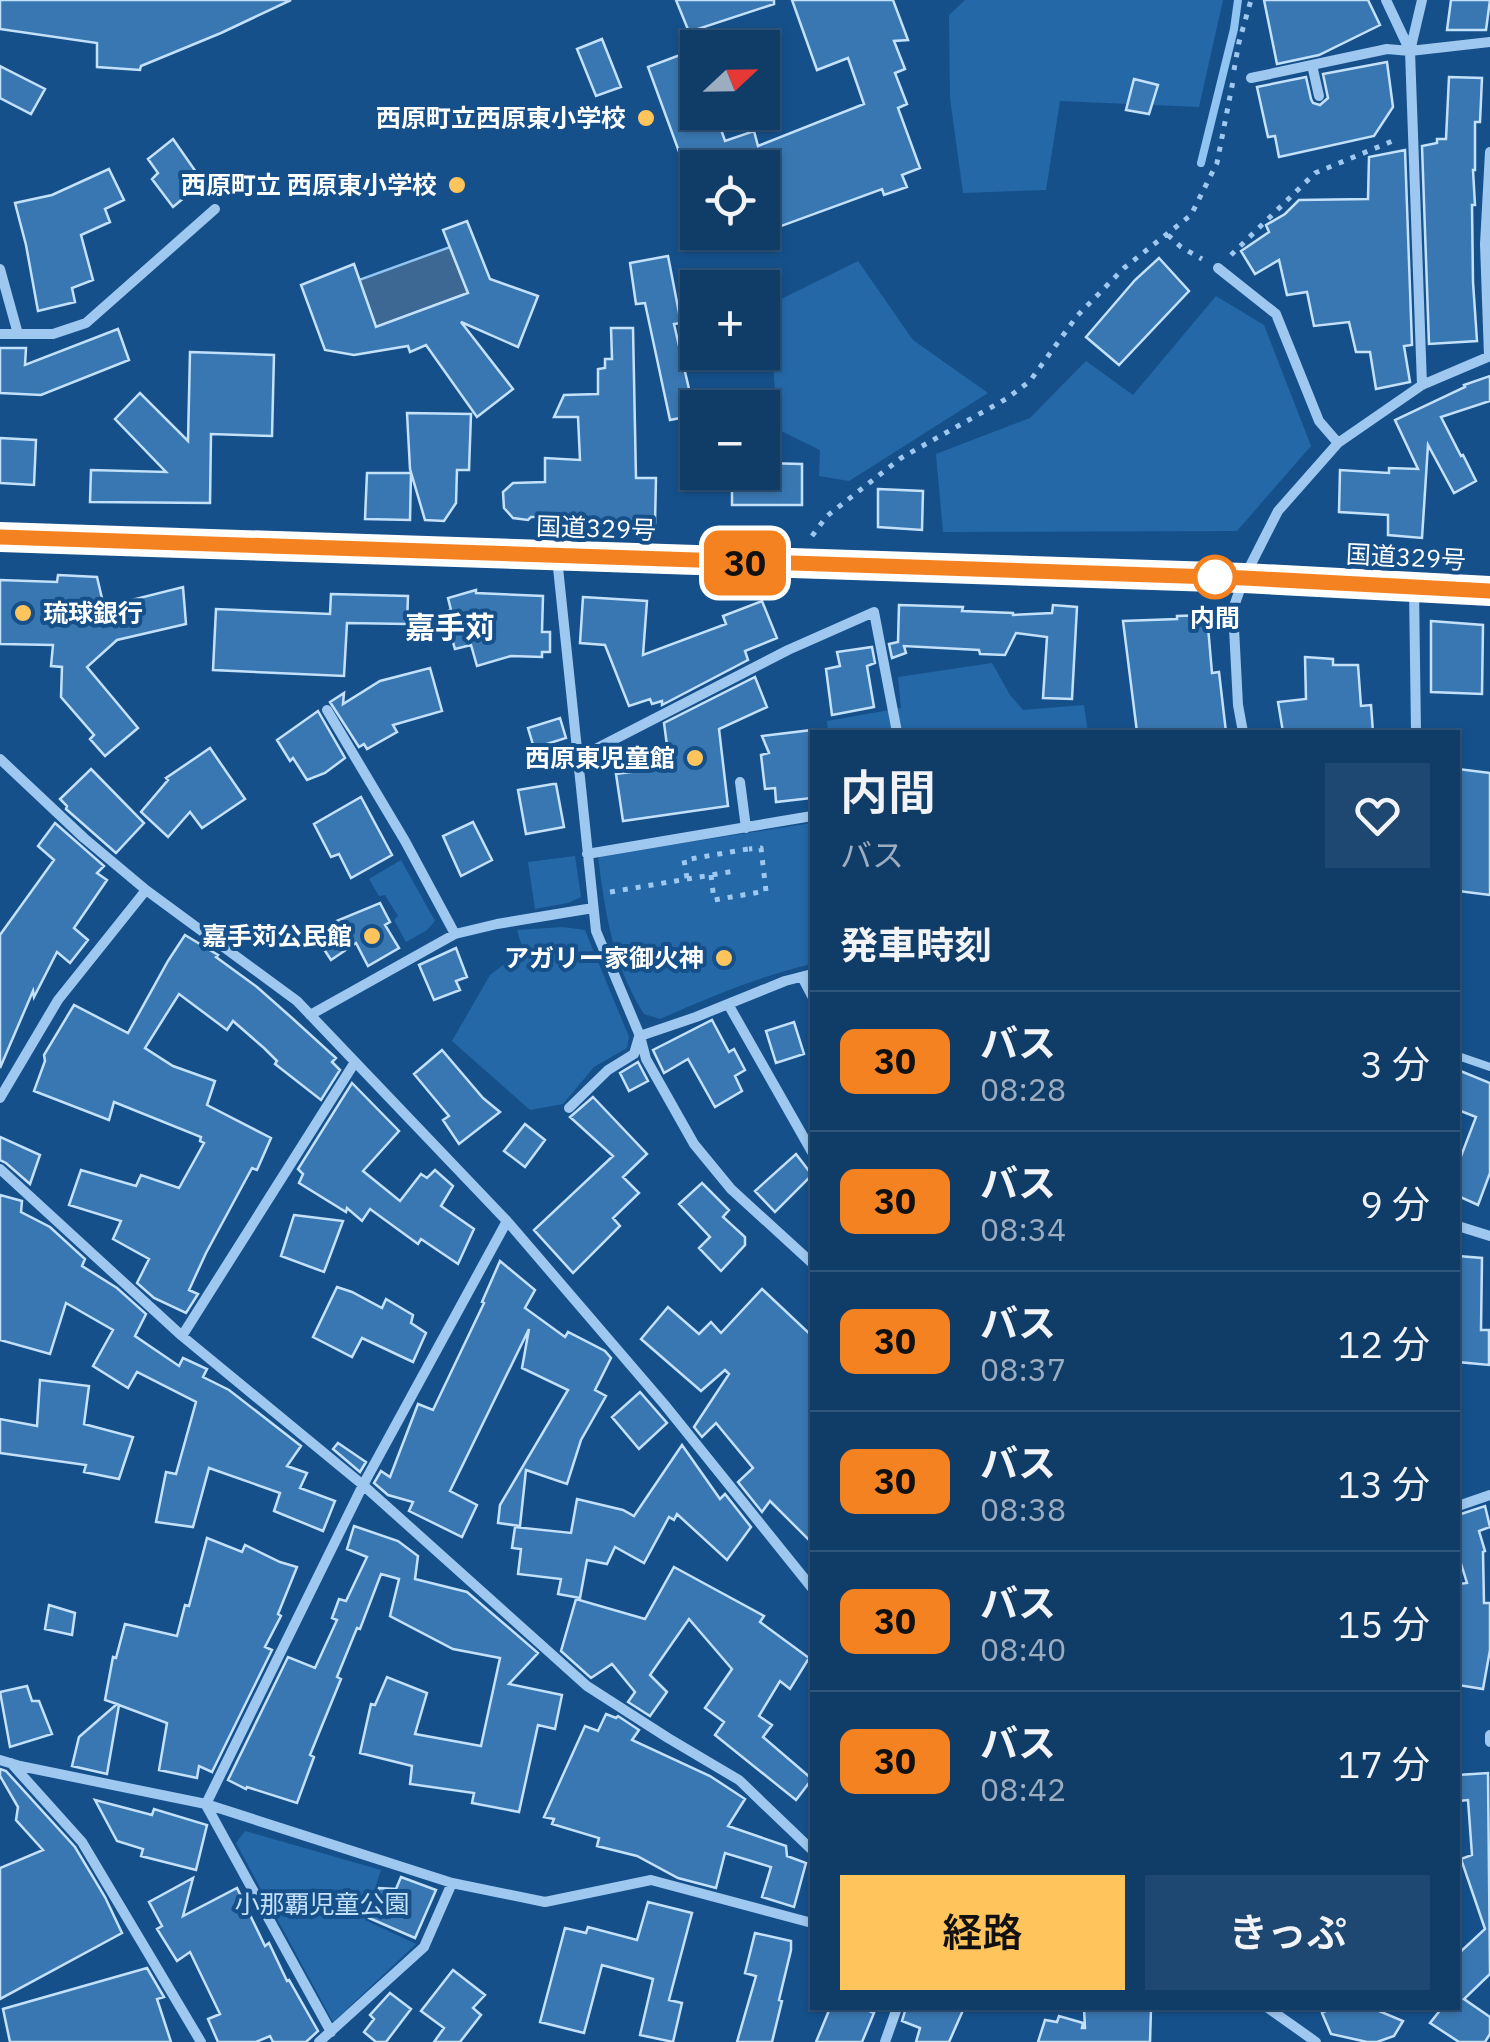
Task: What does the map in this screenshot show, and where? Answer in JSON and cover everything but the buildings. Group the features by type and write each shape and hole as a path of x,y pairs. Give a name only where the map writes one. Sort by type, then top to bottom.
{"highway":[{"name":"国道329号","path":"0,537 1244,578 1490,591"}],"street":[{"path":"1386,0 1410,51"},
{"path":"1422,0 1410,51 1422,385"},
{"path":"1250,78 1388,49 1410,51 1490,42"},
{"path":"1312,65 1319,96"},
{"path":"1243,730 1233,610 1244,578 1278,511 1338,443 1422,385 1489,356 1485,244 1490,152"},
{"path":"0,334 53,334 86,323 215,208"},
{"path":"1218,268 1276,314 1319,421 1338,443"},
{"path":"0,269 18,334"},
{"path":"557,556 596,931 646,1059 694,1144 732,1189 810,1261"},
{"path":"1414,588 1416,730"},
{"path":"578,758 788,650 874,612 897,730"},
{"path":"327,710 455,934"},
{"path":"0,759 146,890 298,1001 507,1220 664,1404 810,1586"},
{"path":"740,782 746,828"},
{"path":"587,854 810,816"},
{"path":"0,1098 58,1000 146,890"},
{"path":"310,1014 455,934 593,908"},
{"path":"640,1036 807,975"},
{"path":"728,1004 810,1148"},
{"path":"569,1108 608,1070 634,1054 640,1036"},
{"path":"182,1336 355,1062"},
{"path":"0,1169 182,1336 363,1485 587,1686 739,1780 810,1848"},
{"path":"206,1804 363,1485 507,1220"},
{"path":"1460,1227 1490,1236"},
{"path":"1460,1505 1490,1495"},
{"path":"5,1761 206,1804 452,1883 545,1902 651,1880 810,1921"},
{"path":"5,1761 82,1842 201,2042"},
{"path":"206,1804 332,2032"},
{"path":"319,2042 424,1948 452,1883"},
{"path":"885,2042 896,2010"},
{"path":"1271,2010 1316,2042"}],"lane":[{"path":"1460,1057 1490,1067"}],"path":[{"path":"812,536 827,516 902,458 992,408 1030,381 1077,316 1124,268 1191,215 1218,163 1239,42 1251,0"},
{"path":"1168,235 1181,248 1218,268 1315,173 1412,134"},
{"path":"746,828 749,849"},
{"path":"687,878 684,860 761,848 766,891 714,900 712,875"},
{"path":"592,895 735,871"}],"green space":[{"path":"965,0 1223,0 1199,107 1060,101 1046,190 963,193 950,98 949,15"},
{"path":"858,261 913,340 988,393 849,481 819,476 820,450 780,430 780,390 775,390 773,370 780,370 780,300"},
{"path":"1216,296 1264,325 1311,446 1237,531 943,532 936,454 1030,418 1086,361 1133,395"},
{"path":"992,663 1023,710 1084,705 1088,730 828,730 827,721 901,708 898,677"},
{"path":"810,823 810,964 754,981 660,1019 644,1014 618,958 607,918 598,856"},
{"path":"575,856 581,897 535,909 528,862"},
{"path":"401,860 435,921 406,942 394,920 398,916 369,879"},
{"path":"517,930 585,930 629,1037 627,1048 594,1067 563,1104 530,1110 452,1041 490,975 523,950"},
{"name":"小那覇児童公園","path":"245,1831 381,1870 365,1920 416,1944 333,2022 236,1843"}],"shaded area":[{"path":"450,247 468,293 376,327 359,280"}],"waterway":[{"path":"1201,163 1238,0"}],"bus line":[{"name":"30","path":"0,537 1244,578 1490,591"}],"place":[{"name":"西原町立西原東小学校","path":"646,118"},
{"name":"西原町立 西原東小学校","path":"457,185"},
{"name":"内間","path":"1215,577"},
{"name":"琉球銀行","path":"23,613"},
{"name":"西原東児童館","path":"695,758"},
{"name":"嘉手苅公民館","path":"372,936"},
{"name":"アガリー家御火神","path":"724,958"}],"district":[{"name":"嘉手苅","path":"450,628"}]}
